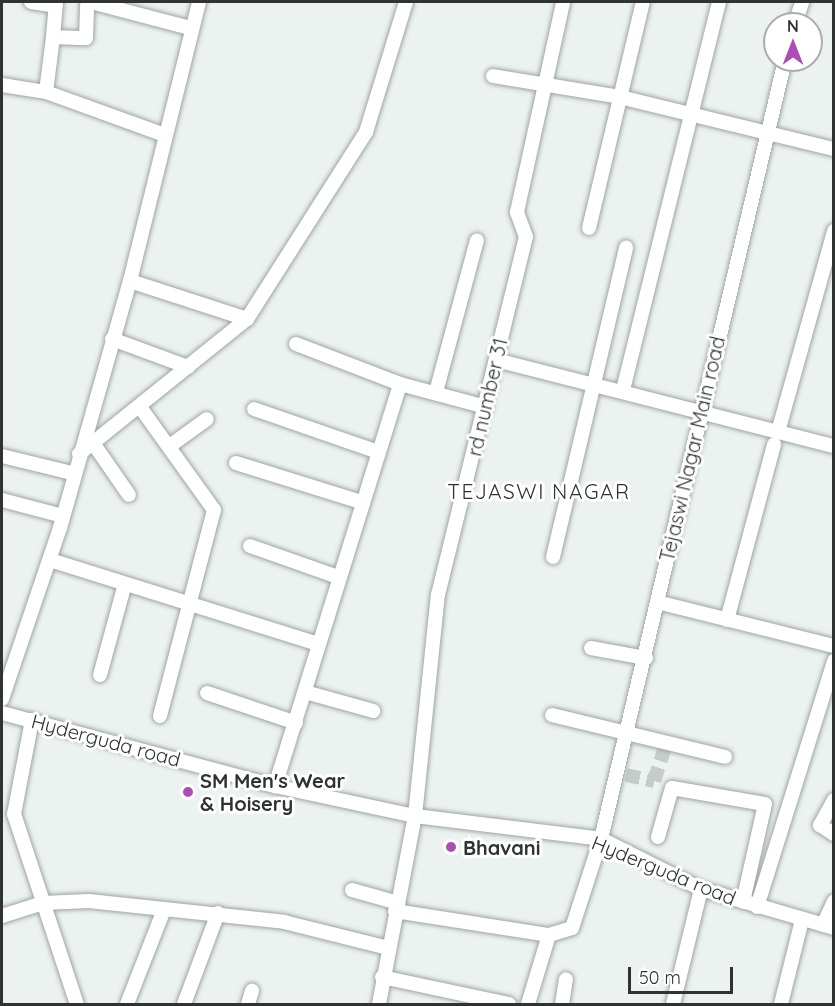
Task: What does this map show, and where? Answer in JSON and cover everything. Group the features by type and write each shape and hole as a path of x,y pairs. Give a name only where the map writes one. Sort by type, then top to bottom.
{"street":[{"path":"32,2 56,4 46,92"},
{"path":"53,37 86,38 89,2 190,28"},
{"path":"2,699 50,560 63,516 72,473 130,281 162,134 199,2"},
{"path":"79,454 247,319 366,132 406,2"},
{"name":"rd number 31","path":"379,1005 382,977 415,816 438,594 486,407 526,237 517,212 563,2"},
{"path":"590,228 643,2"},
{"path":"623,390 693,116 719,2"},
{"name":"Tejaswi Nagar Main road","path":"549,935 573,928 622,774 628,731 700,411 765,130 782,72"},
{"path":"493,76 544,88 620,97 693,116 765,130 834,149"},
{"path":"2,85 46,92 162,134"},
{"path":"728,620 834,231"},
{"path":"436,392 477,240"},
{"path":"553,557 626,247"},
{"path":"130,281 247,319"},
{"path":"112,339 188,367"},
{"path":"296,344 400,384 486,407"},
{"path":"496,360 593,381 700,411 776,438 834,446"},
{"path":"275,786 296,723 375,452 400,384"},
{"path":"140,407 171,446 214,510 160,716"},
{"path":"254,409 375,452"},
{"path":"171,446 207,419"},
{"path":"93,443 129,495"},
{"path":"2,456 72,473"},
{"path":"236,463 362,502"},
{"path":"2,500 63,516"},
{"path":"250,546 338,577"},
{"path":"50,560 189,608 318,644"},
{"path":"100,675 124,587"},
{"path":"657,602 834,646"},
{"path":"591,648 646,658"},
{"path":"757,907 834,661"},
{"path":"305,692 373,711"},
{"path":"207,693 296,723"},
{"name":"Hyderguda road","path":"2,712 275,786 415,816 601,839 701,889 828,927"},
{"path":"552,716 628,731 666,744 725,757"},
{"path":"32,720 14,814 74,1002"},
{"path":"658,837 672,788 765,804 743,902"},
{"path":"834,800 819,825 834,834"},
{"path":"673,1005 701,889"},
{"path":"352,890 396,907 549,935 528,1005"},
{"path":"2,916 43,903 88,901 163,912 218,913 284,921 388,948"},
{"path":"828,927 834,901"},
{"path":"127,1005 163,912"},
{"path":"184,1005 218,913"},
{"path":"781,1005 802,920"},
{"path":"382,977 509,1005"},
{"path":"562,1005 566,979"}],"tunnel":[{"path":"626,775 654,781 665,747"}],"place":[{"name":"SM Men's Wear & Hoisery","path":"188,792"},
{"name":"Bhavani","path":"451,847"}],"district":[{"name":"TEJASWI NAGAR","path":"539,491"}]}
